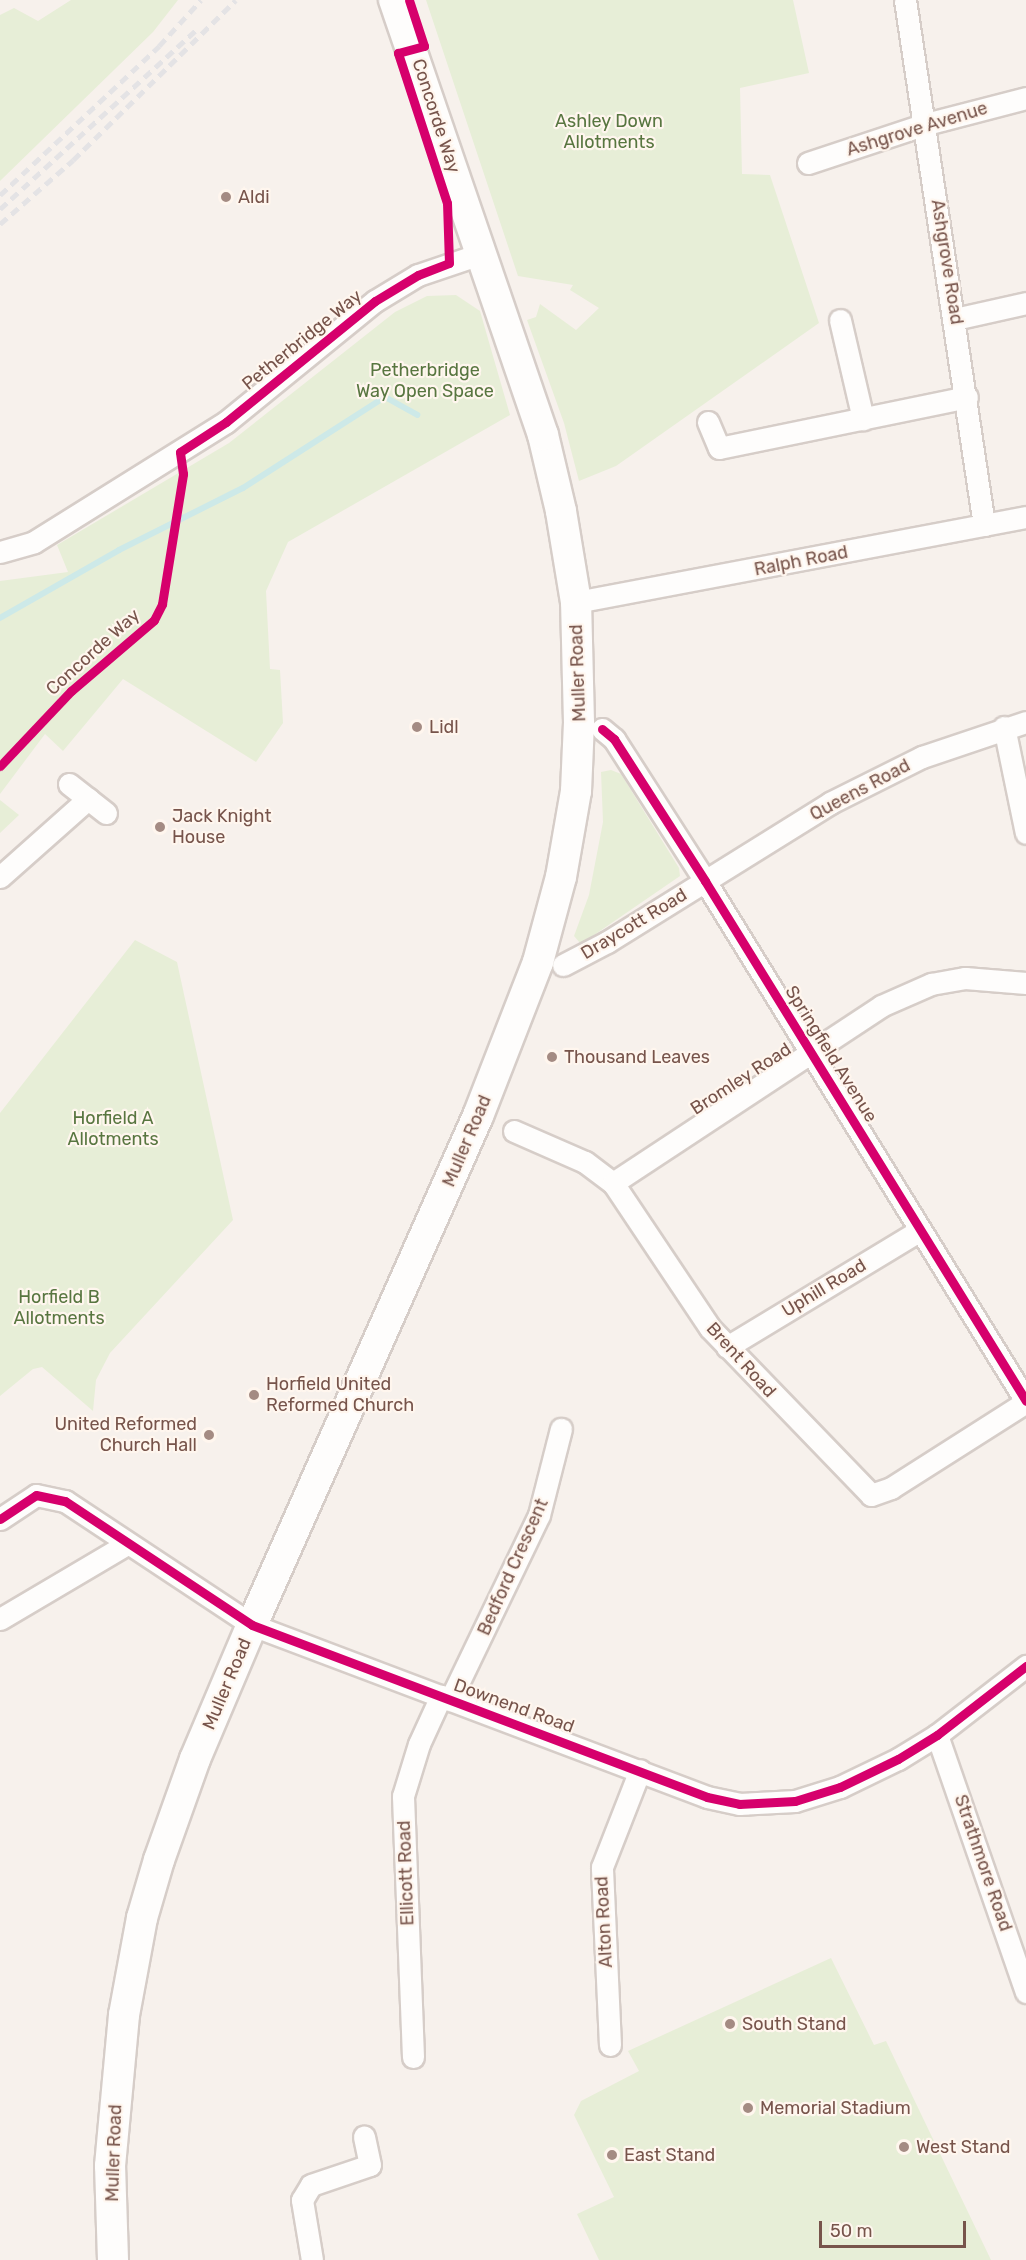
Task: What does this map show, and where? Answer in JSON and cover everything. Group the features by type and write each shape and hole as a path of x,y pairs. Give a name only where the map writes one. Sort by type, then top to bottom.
{"main road":[{"name":"Muller Road","path":"113,2260 111,2155 124,2015 142,1918 195,1759 252,1625 496,1123 561,877 579,757 576,602 561,511 543,435 483,253 393,0"}],"street":[{"name":"Ashgrove Road","path":"905,0 956,319 984,525"},
{"name":"Ashgrove Avenue","path":"808,163 926,124 1026,98"},
{"name":"Petherbridge Way","path":"0,552 34,542 226,422 367,308 409,280 431,269 483,253"},
{"path":"956,319 1026,303"},
{"path":"840,320 863,418"},
{"path":"708,422 719,448 967,397"},
{"name":"Ralph Road","path":"576,602 1026,517"},
{"name":"Queens Road","path":"705,881 830,803 922,757 1004,727 1026,722"},
{"path":"1004,727 1026,833"},
{"name":"Springfield Avenue","path":"602,729 614,739 705,881 1026,1401"},
{"path":"69,784 106,813"},
{"path":"0,877 88,799"},
{"name":"Draycott Road","path":"563,965 607,942 705,881"},
{"name":"Bromley Road","path":"613,1183 881,1006 931,984 965,978 1026,983"},
{"name":"Brent Road","path":"496,1123 585,1162 613,1183 638,1215 688,1296 727,1347 857,1484 873,1496 891,1488 1026,1401"},
{"name":"Uphill Road","path":"727,1347 921,1230"},
{"name":"Bedford Crescent","path":"446,1698 539,1515 561,1429"},
{"name":"Downend Road","path":"0,1519 36,1495 52,1496 74,1505 127,1544 252,1625 707,1797 767,1804 795,1801 840,1787 898,1759 937,1735 1026,1666"},
{"path":"0,1619 127,1544"},
{"name":"Ellicott Road","path":"413,2057 404,1791 446,1698"},
{"name":"Strathmore Road","path":"937,1735 1021,1958 1026,1992"},
{"name":"Alton Road","path":"610,2045 602,1867 640,1770"},
{"path":"312,2260 302,2200 311,2185 370,2165 363,2137"}],"green space":[{"path":"71,0 178,0 153,32 0,181 0,15 14,8 38,21"},
{"name":"Ashley Down Allotments","path":"426,0 793,0 809,73 740,88 742,174 770,175 819,323 616,466 579,481 564,423 527,320 536,317 540,304 576,330 599,308 570,290 573,285 518,276"},
{"name":"Petherbridge Way Open Space","path":"456,295 480,311 510,415 288,542 266,591 270,669 280,670 283,723 256,762 123,679 63,751 45,734 0,794 0,581 68,572 57,545 229,443 395,312 427,296"},
{"path":"611,770 621,774 679,868 680,876 581,944 574,936 589,895 603,822 601,772"},
{"path":"0,800 19,815 0,833"},
{"name":"Horfield A Allotments","path":"135,940 177,962 233,1220 110,1353 96,1380 93,1411 42,1367 33,1369 0,1396 0,1113"},
{"name":"Memorial Stadium","path":"831,1958 874,2045 886,2041 991,2260 599,2260 577,2214 614,2197 574,2115 581,2101 639,2071 628,2051"}],"waterway":[{"path":"0,618 119,550 243,488 385,397 417,415"}],"railway":[{"path":"0,195 159,46 201,0"},
{"path":"0,224 73,160 236,0"},
{"path":"0,209 197,29"}],"cycle path":[{"name":"Concorde Way","path":"0,766 71,691 154,620 162,604 183,474 180,452 226,422 375,301 418,275 449,263 447,203 398,53 424,46 409,0"},
{"path":"602,729 614,739 705,881 1026,1401"},
{"path":"0,1519 36,1495 65,1501 252,1625 707,1797 739,1804 795,1801 840,1787 898,1759 937,1735 1026,1666"}],"place":[{"name":"Aldi","path":"226,197"},
{"name":"Lidl","path":"417,727"},
{"name":"Jack Knight House","path":"160,827"},
{"name":"Thousand Leaves","path":"552,1057"},
{"name":"Horfield United Reformed Church","path":"254,1395"},
{"name":"United Reformed Church Hall","path":"209,1435"},
{"name":"South Stand","path":"730,2024"},
{"name":"Memorial Stadium","path":"748,2108"},
{"name":"West Stand","path":"904,2147"},
{"name":"East Stand","path":"612,2155"}],"park label":[{"name":"Horfield B Allotments","path":"59,1308"}]}
